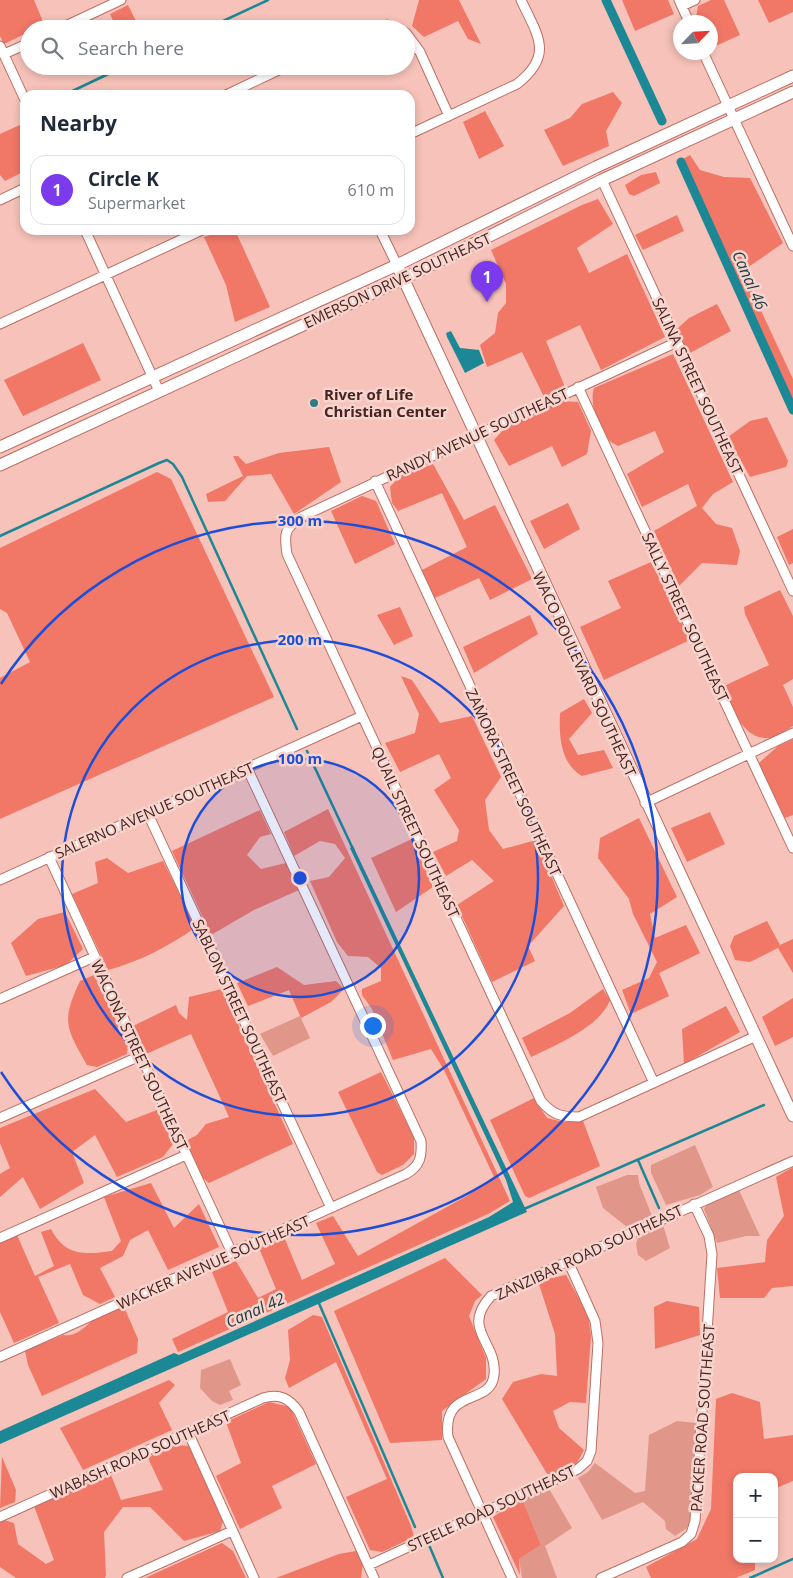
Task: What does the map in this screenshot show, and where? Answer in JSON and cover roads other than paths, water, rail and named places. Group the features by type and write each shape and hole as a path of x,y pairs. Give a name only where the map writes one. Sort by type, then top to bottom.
{"street":[{"path":"78,20 121,0"},
{"path":"415,132 517,84 531,72 539,58 539,43 536,31 521,0"},
{"path":"686,15 680,3 695,0"},
{"path":"20,45 2,50 20,90"},
{"path":"415,45 420,52 449,116"},
{"path":"707,60 793,246"},
{"path":"237,90 268,75"},
{"name":"EMERSON DRIVE SOUTHEAST","path":"0,447 397,265 596,167 793,76"},
{"name":"EMERSON DRIVE SOUTHEAST","path":"0,465 403,279 602,180 793,92"},
{"name":"SALINA STREET SOUTHEAST","path":"602,180 793,591"},
{"path":"0,200 20,190"},
{"path":"87,235 159,391"},
{"path":"0,324 191,235"},
{"name":"WACO BOULEVARD SOUTHEAST","path":"382,235 754,1037 793,1116"},
{"name":"RANDY AVENUE SOUTHEAST","path":"285,536 290,525 301,517 677,342"},
{"name":"SALLY STREET SOUTHEAST","path":"578,387 793,848"},
{"name":"ZAMORA STREET SOUTHEAST","path":"375,481 654,1083"},
{"name":"QUAIL STREET SOUTHEAST","path":"285,536 287,554 541,1101 550,1112 562,1117 579,1117 654,1083"},
{"name":"SALERNO AVENUE SOUTHEAST","path":"0,880 362,716"},
{"path":"645,803 793,734"},
{"name":"WACKER AVENUE SOUTHEAST","path":"0,1357 406,1174 416,1168 420,1160 420,1141 247,768"},
{"name":"SABLON STREET SOUTHEAST","path":"148,814 331,1208"},
{"name":"WACONA STREET SOUTHEAST","path":"49,858 232,1253"},
{"path":"0,999 94,957"},
{"path":"654,1083 754,1037"},
{"path":"0,1118 140,1056"},
{"path":"0,1238 186,1155"},
{"name":"ZANZIBAR ROAD SOUTHEAST","path":"512,1578 448,1437 447,1423 449,1413 459,1404 488,1388 494,1377 494,1363 479,1329 480,1308 491,1296 793,1161"},
{"name":"PACKER ROAD SOUTHEAST","path":"601,1578 682,1542 691,1534 696,1521 712,1254 708,1236 694,1204"},
{"name":"STEELE ROAD SOUTHEAST","path":"369,1565 578,1469 588,1461 591,1451 598,1342 595,1321 568,1261"},
{"name":"WABASH ROAD SOUTHEAST","path":"0,1517 263,1398 274,1395 282,1396 292,1402 299,1412 369,1565"},
{"path":"188,1432 254,1578"},
{"path":"128,1578 232,1531"},
{"path":"369,1565 374,1578"}],"water":[{"path":"451,331 460,348 479,350 484,363 465,373 447,337 446,333"},
{"path":"353,846 527,1212 0,1444 0,1431 174,1353 179,1355 489,1217 513,1202 506,1180 350,848"}],"waterway":[{"path":"225,20 268,0"},
{"name":"Canal 46","path":"606,0 662,121"},
{"path":"75,90 106,75"},
{"name":"Canal 46","path":"681,162 793,410"},
{"path":"0,536 167,460 173,464 182,477 297,729"},
{"path":"307,751 353,849"},
{"path":"524,1209 764,1105"},
{"path":"638,1160 659,1208"},
{"path":"318,1301 415,1527"},
{"path":"429,1545 443,1578"},
{"path":"750,1578 793,1559"}],"place":[{"name":"Circle K","path":"487,302"},
{"name":"River of Life Christian Center","path":"314,403"}],"water label":[{"name":"Canal 42","path":"255,1310"}]}
